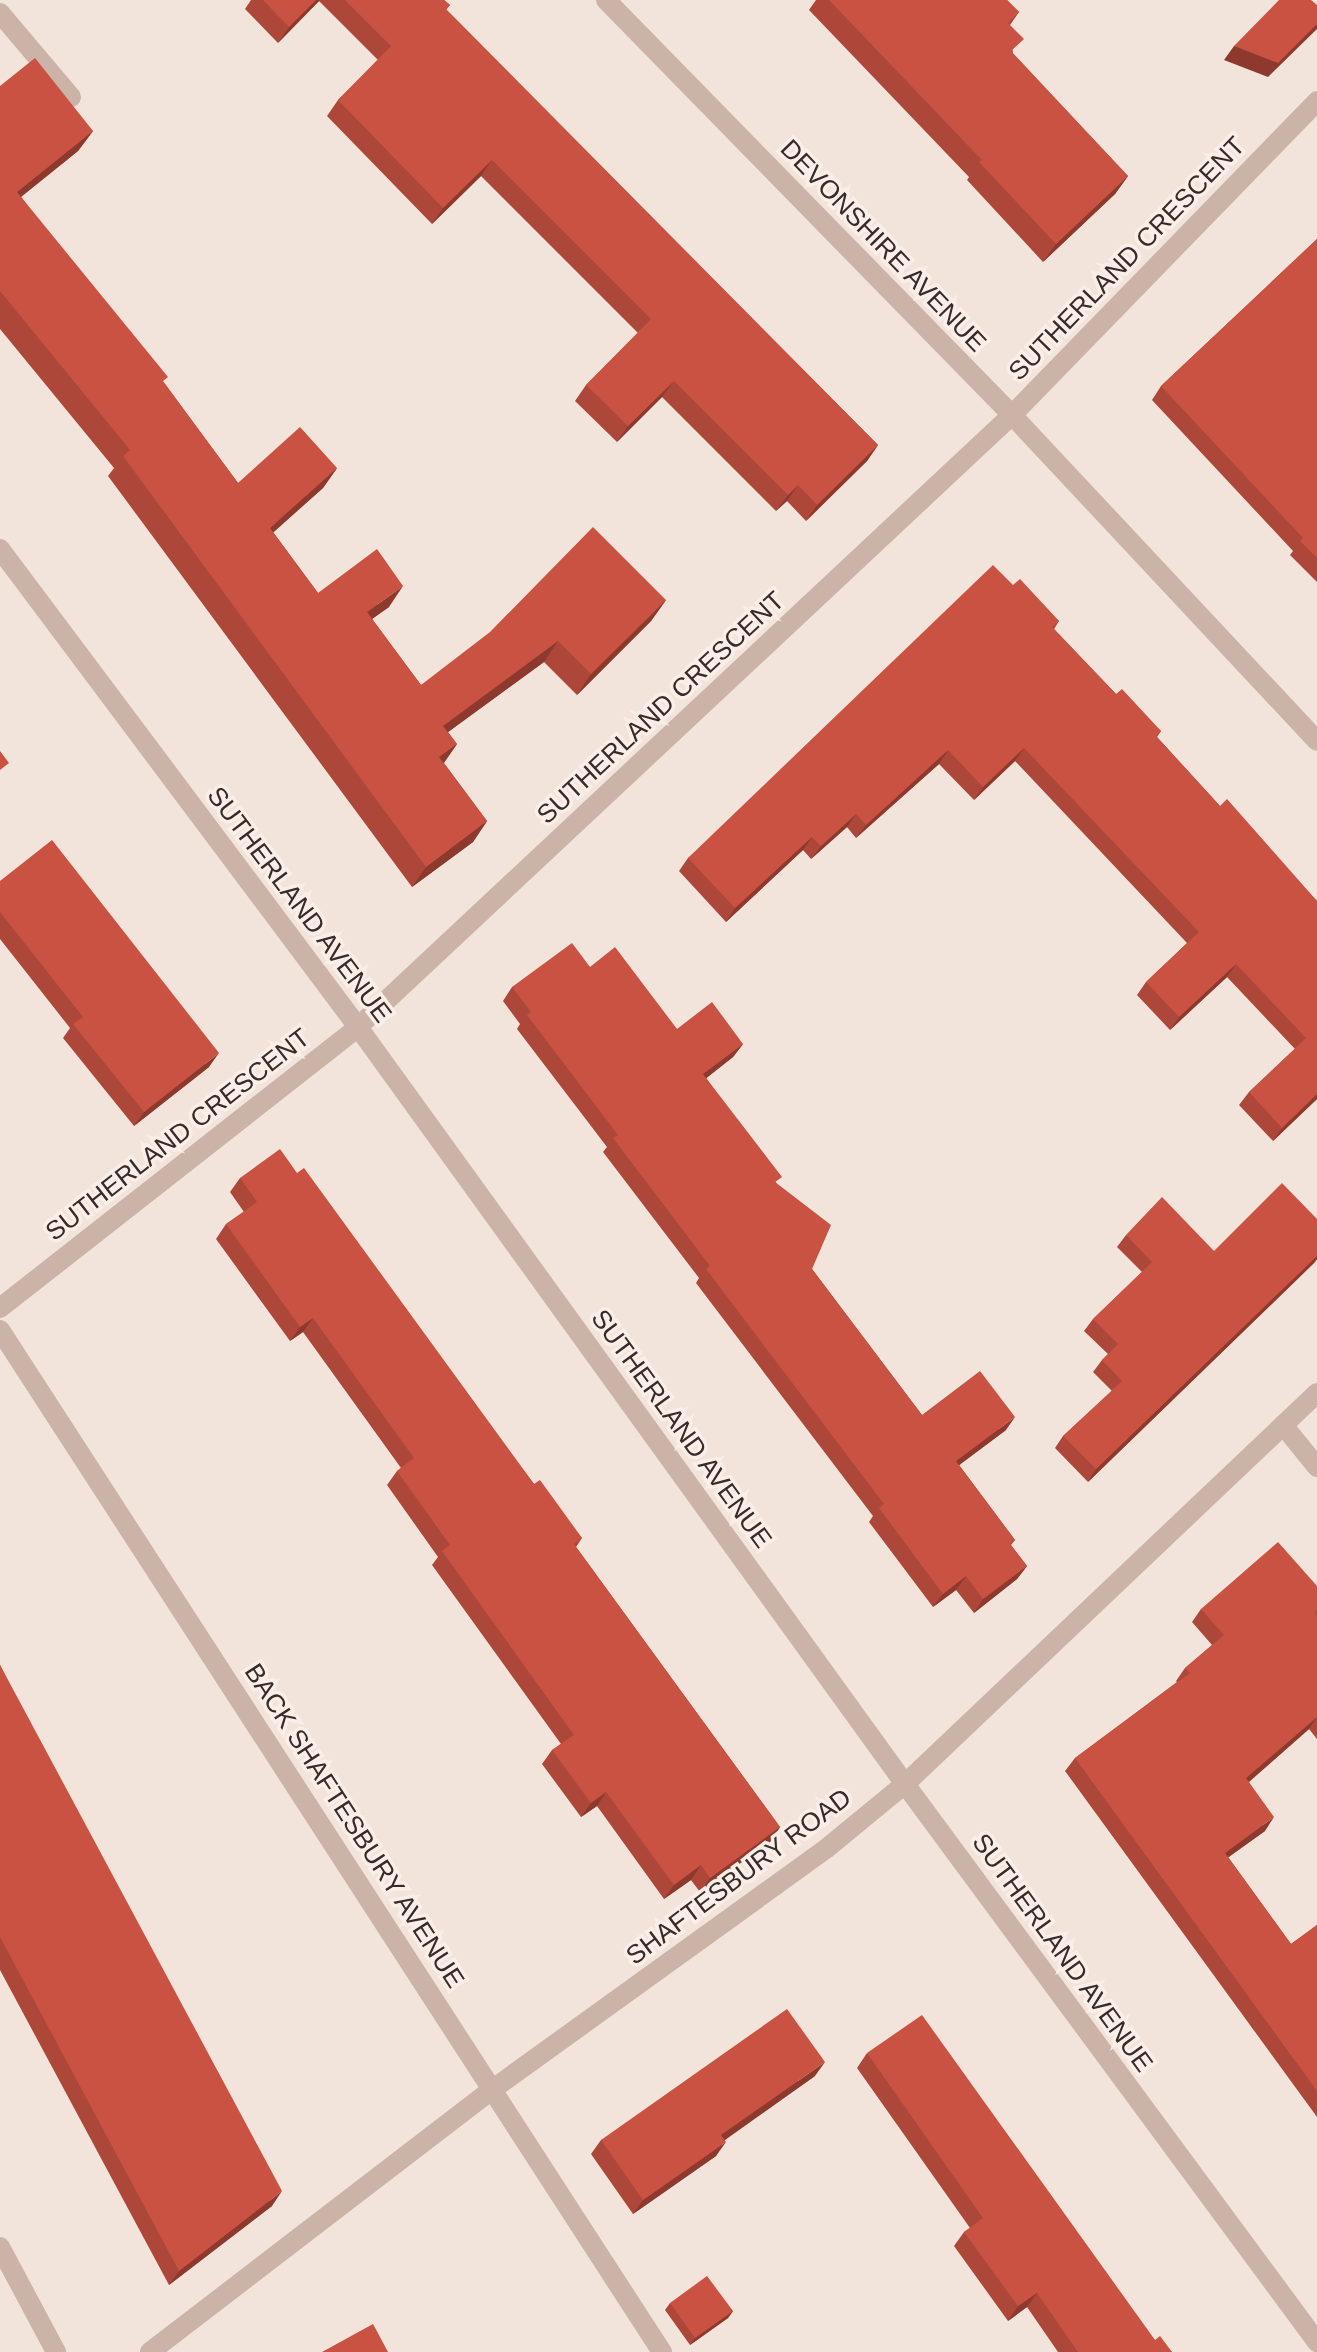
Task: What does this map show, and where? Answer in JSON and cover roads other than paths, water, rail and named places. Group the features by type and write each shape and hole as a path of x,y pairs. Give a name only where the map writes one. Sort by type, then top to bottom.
{"street":[{"name":"DEVONSHIRE AVENUE","path":"606,0 1012,415 1317,741"},
{"path":"0,13 7,36 71,97"},
{"name":"SUTHERLAND CRESCENT","path":"0,1308 358,1027 1012,415 1317,101"},
{"name":"SUTHERLAND AVENUE","path":"0,549 358,1027 905,1784 1317,2342"},
{"name":"BACK SHAFTESBURY AVENUE","path":"0,1330 662,2352"},
{"name":"SHAFTESBURY ROAD","path":"150,2352 493,2089 827,1848 905,1784 1317,1393"},
{"path":"1283,1425 1317,1467"},
{"path":"0,2247 56,2352"}]}
